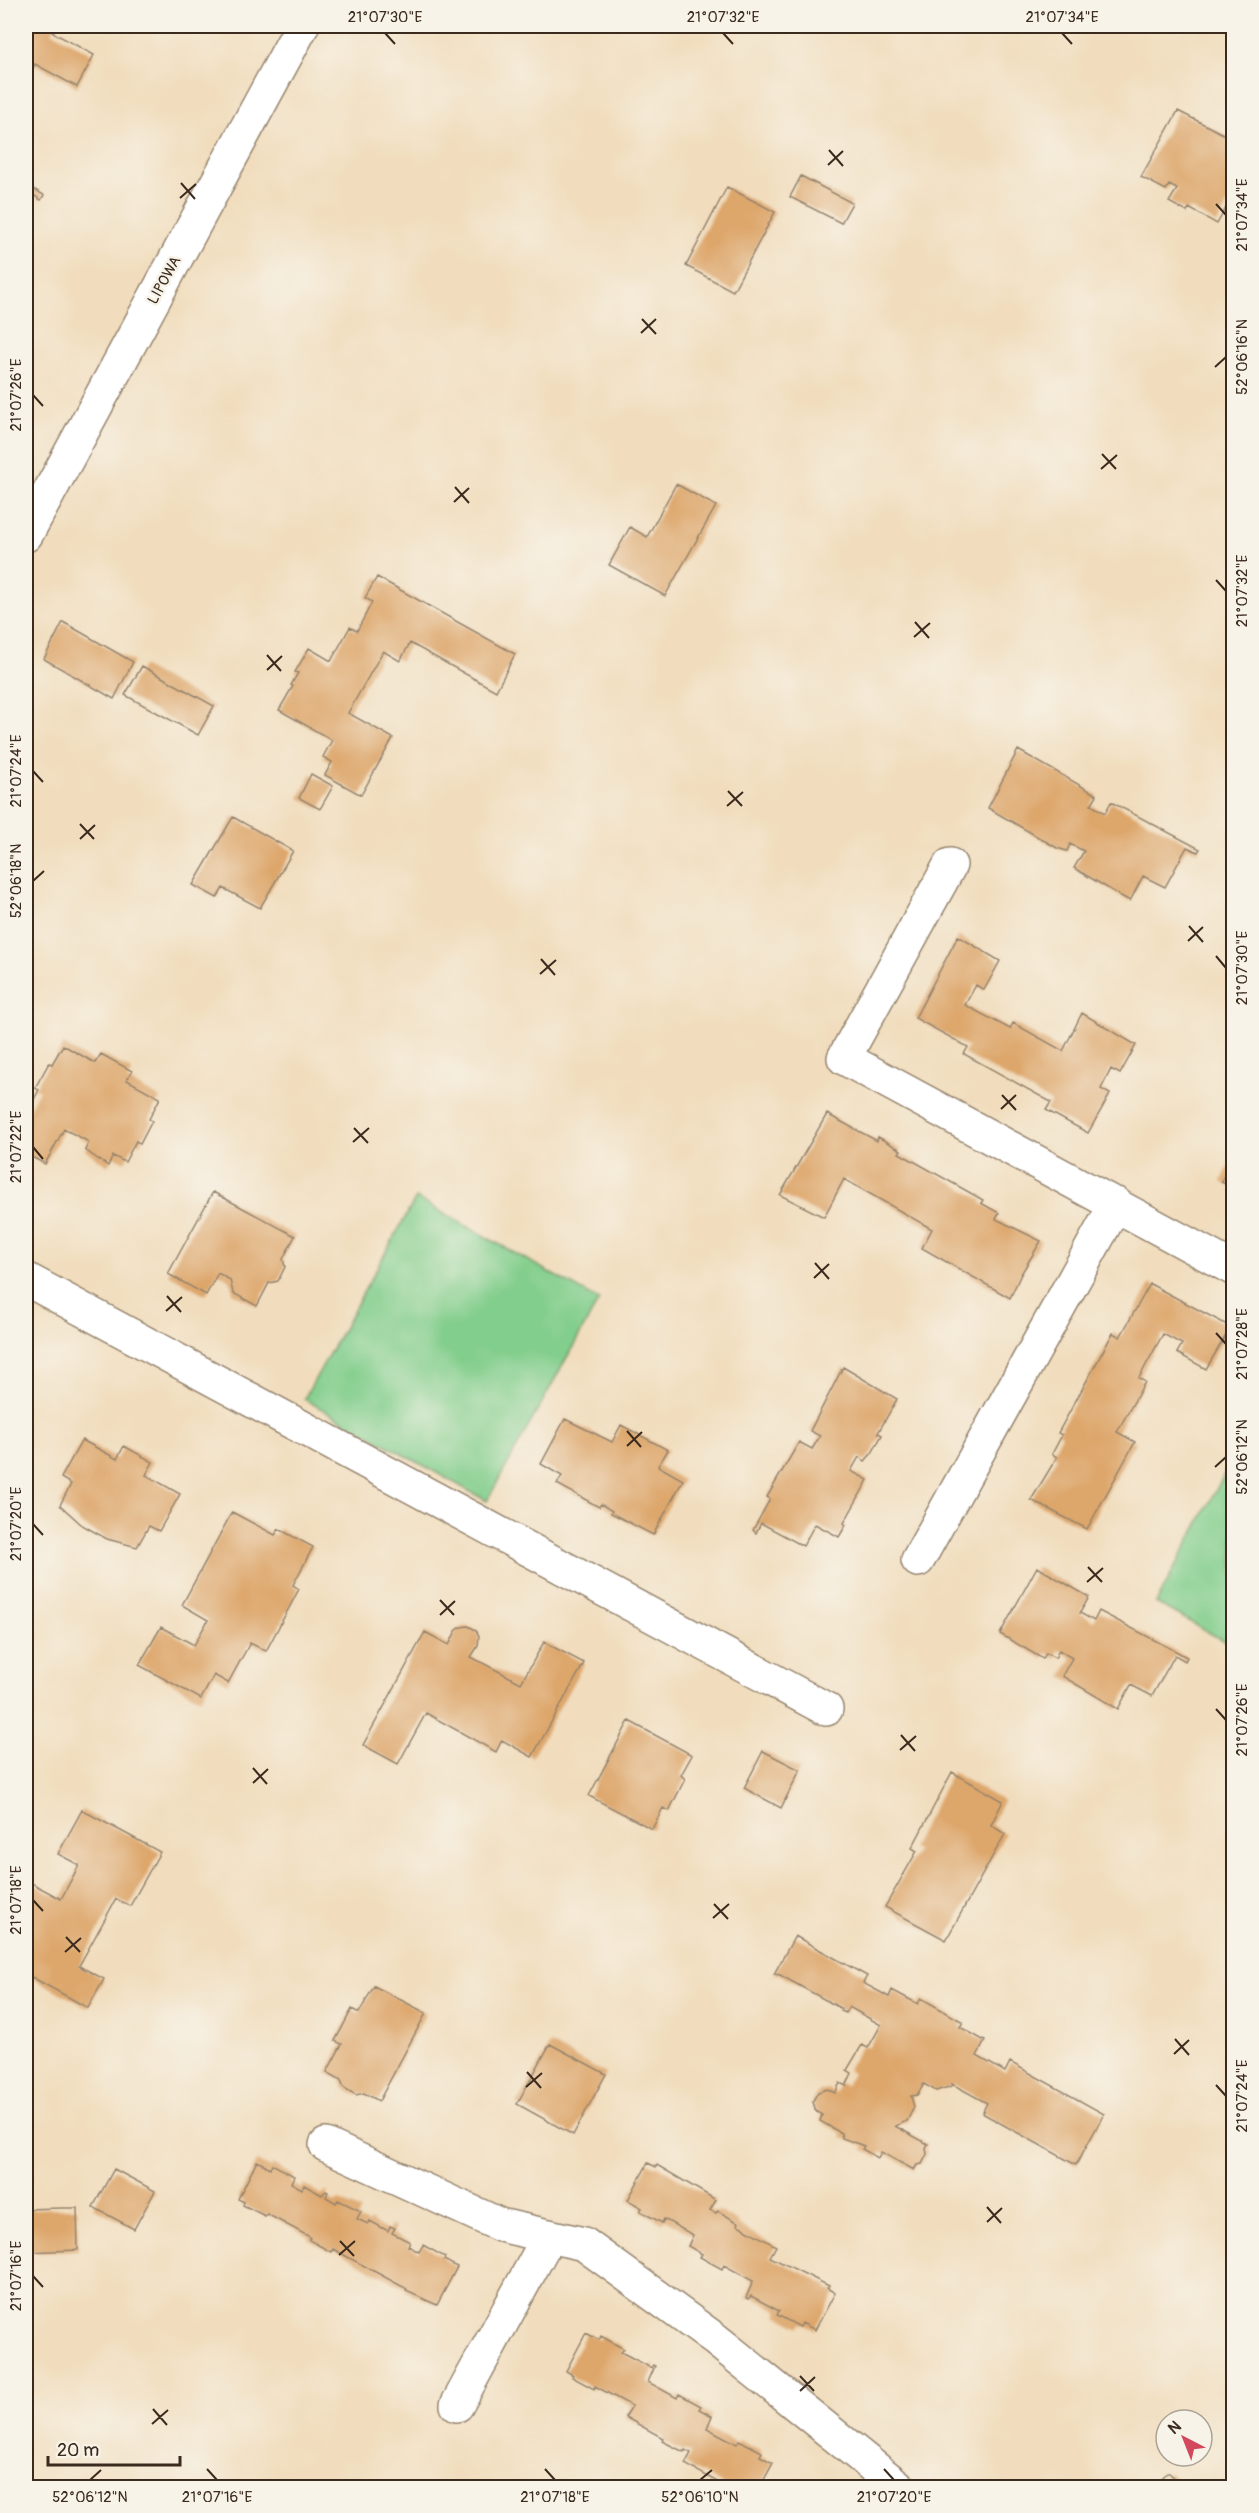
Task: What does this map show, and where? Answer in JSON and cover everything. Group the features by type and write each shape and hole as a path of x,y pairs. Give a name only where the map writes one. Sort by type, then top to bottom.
{"street":[{"name":"LIPOWA","path":"26,535 302,26"},
{"path":"950,865 844,1058 1233,1269"},
{"path":"918,1560 1116,1204"},
{"path":"26,1280 826,1709"},
{"path":"326,2145 500,2225 584,2244 716,2340 900,2487"},
{"path":"457,2405 549,2236"}],"green space":[{"path":"416,1198 599,1300 487,1501 304,1399"},
{"path":"1233,1458 1234,1646 1156,1603"}],"building":[{"path":"26,26 56,26 52,32 94,55 77,87 35,64 32,70 26,66"},
{"path":"1178,111 1233,139 1233,195 1217,224 1189,208 1187,212 1169,202 1177,189 1169,185 1166,190 1141,177"},
{"path":"801,176 852,203 841,223 790,197"},
{"path":"26,185 44,195 41,200 35,196 26,214"},
{"path":"727,187 775,212 733,291 686,266"},
{"path":"676,484 716,506 665,596 609,565 630,527 647,537"},
{"path":"377,577 515,654 496,691 410,643 400,661 383,651 348,713 393,738 361,795 325,775 332,762 323,757 332,740 279,710 293,686 291,685 298,673 295,672 309,648 331,661 350,627 357,631 372,602 365,598"},
{"path":"63,622 133,662 114,699 44,659"},
{"path":"142,666 214,706 198,735 125,695"},
{"path":"1018,750 1097,795 1091,805 1105,813 1111,802 1200,849 1198,852 1187,847 1165,887 1143,876 1130,901 1074,868 1084,851 1070,844 1067,851 1057,848 988,808"},
{"path":"311,774 333,786 320,809 299,798"},
{"path":"233,817 293,851 260,908 223,888 217,898 193,885"},
{"path":"958,936 1000,961 984,990 976,985 965,1005 1010,1029 1013,1023 1063,1051 1082,1013 1136,1045 1120,1074 1111,1069 1101,1089 1110,1094 1088,1133 1046,1110 1051,1102 964,1054 968,1047 915,1018"},
{"path":"63,1045 95,1063 101,1054 132,1071 127,1080 160,1098 149,1119 152,1121 140,1144 136,1141 125,1162 113,1156 108,1166 85,1150 89,1142 64,1129 45,1164 26,1154 26,1114 39,1090 35,1088 49,1063 52,1064"},
{"path":"827,1114 877,1141 878,1137 901,1150 899,1153 983,1200 981,1203 999,1213 996,1219 1041,1241 1021,1274 1010,1298 922,1248 932,1229 844,1179 824,1217 780,1195"},
{"path":"1232,1160 1233,1186 1230,1186 1221,1182"},
{"path":"213,1192 295,1236 283,1259 285,1267 278,1281 269,1283 257,1306 233,1293 230,1280 218,1273 206,1295 168,1274"},
{"path":"1150,1284 1231,1327 1206,1369 1177,1353 1182,1344 1163,1334 1139,1378 1145,1382 1117,1432 1135,1442 1087,1529 1031,1500 1057,1457 1052,1454 1062,1435 1058,1433 1113,1333 1120,1337"},
{"path":"843,1367 897,1399 878,1433 882,1435 872,1453 865,1461 859,1457 851,1471 868,1480 844,1523 846,1525 839,1537 815,1524 803,1546 761,1523 756,1533 753,1530 770,1499 767,1497 799,1442 812,1449 820,1436 810,1431"},
{"path":"565,1419 612,1442 621,1425 668,1450 658,1466 683,1480 653,1535 611,1513 612,1511 601,1504 599,1507 557,1484 562,1476 541,1464"},
{"path":"82,1440 117,1459 124,1446 153,1462 146,1475 180,1494 159,1531 149,1526 137,1547 107,1539 82,1525 60,1505 71,1484 61,1478"},
{"path":"232,1512 275,1535 279,1529 313,1547 293,1585 299,1589 266,1651 250,1643 228,1683 214,1675 201,1699 139,1665 161,1627 194,1645 208,1620 182,1605"},
{"path":"1037,1567 1089,1597 1080,1613 1094,1621 1099,1611 1187,1657 1185,1661 1175,1655 1152,1696 1131,1685 1118,1709 1062,1676 1072,1658 1059,1650 1055,1658 1046,1653 1043,1659 1000,1634"},
{"path":"468,1626 476,1630 479,1636 478,1646 471,1657 521,1683 544,1642 584,1663 532,1757 502,1740 496,1752 426,1713 398,1764 363,1745 425,1632 449,1645 456,1631"},
{"path":"629,1721 692,1755 681,1775 685,1779 669,1811 663,1808 652,1829 589,1796"},
{"path":"763,1751 800,1770 781,1808 744,1788"},
{"path":"952,1772 1003,1801 991,1825 1005,1834 946,1940 885,1907 917,1851 912,1848"},
{"path":"82,1810 160,1852 130,1906 116,1899 79,1966 104,1979 88,2008 26,1974 26,1964 29,1958 26,1956 26,1880 61,1899 79,1865 58,1854"},
{"path":"795,1936 867,1976 863,1983 889,1997 892,1990 918,2004 921,1998 963,2022 960,2027 985,2041 977,2056 1005,2072 1010,2062 1104,2114 1076,2165 982,2113 987,2103 952,2084 952,2086 936,2091 924,2084 917,2095 911,2096 914,2107 907,2121 895,2126 928,2144 927,2154 922,2164 917,2165 914,2170 881,2152 878,2158 862,2149 864,2146 842,2138 841,2133 820,2121 822,2115 815,2111 812,2102 818,2092 827,2089 835,2093 840,2083 846,2086 852,2073 847,2070 862,2045 868,2048 881,2025 849,2007 846,2013 841,2011 842,2009 780,1975 774,1974"},
{"path":"374,1986 426,2013 379,2101 364,2093 356,2095 344,2088 341,2080 327,2072 342,2044 335,2041 352,2009 359,2013"},
{"path":"550,2044 606,2074 573,2135 517,2104"},
{"path":"257,2161 270,2168 272,2164 294,2176 291,2183 302,2189 304,2185 322,2195 326,2191 328,2192 326,2197 336,2203 338,2200 361,2211 357,2219 368,2224 370,2221 388,2231 390,2226 395,2228 392,2233 410,2242 408,2246 419,2252 423,2245 445,2257 444,2260 457,2267 437,2305 406,2291 407,2289 333,2249 331,2252 309,2240 310,2237 267,2214 265,2216 243,2205 244,2202 238,2199"},
{"path":"648,2163 656,2167 657,2165 716,2200 710,2210 716,2213 718,2211 776,2246 770,2257 829,2286 827,2288 835,2293 815,2330 802,2323 800,2327 777,2315 779,2311 751,2296 746,2298 753,2281 724,2265 722,2269 700,2257 702,2254 688,2246 693,2235 664,2219 662,2223 640,2211 642,2208 628,2200"},
{"path":"114,2169 155,2191 134,2229 93,2207"},
{"path":"77,2208 78,2250 26,2252 26,2209"},
{"path":"26,2265 28,2265 29,2307 26,2307"},
{"path":"586,2333 599,2340 601,2336 624,2349 621,2352 651,2368 655,2366 648,2382 677,2398 679,2394 701,2406 699,2409 712,2416 707,2428 737,2444 739,2440 762,2452 760,2456 773,2463 760,2487 722,2487 723,2485 685,2464 691,2453 662,2441 663,2438 625,2417 632,2406 595,2386 594,2389 572,2377 573,2375 566,2371"},
{"path":"1168,2472 1185,2487 1153,2487"}]}
